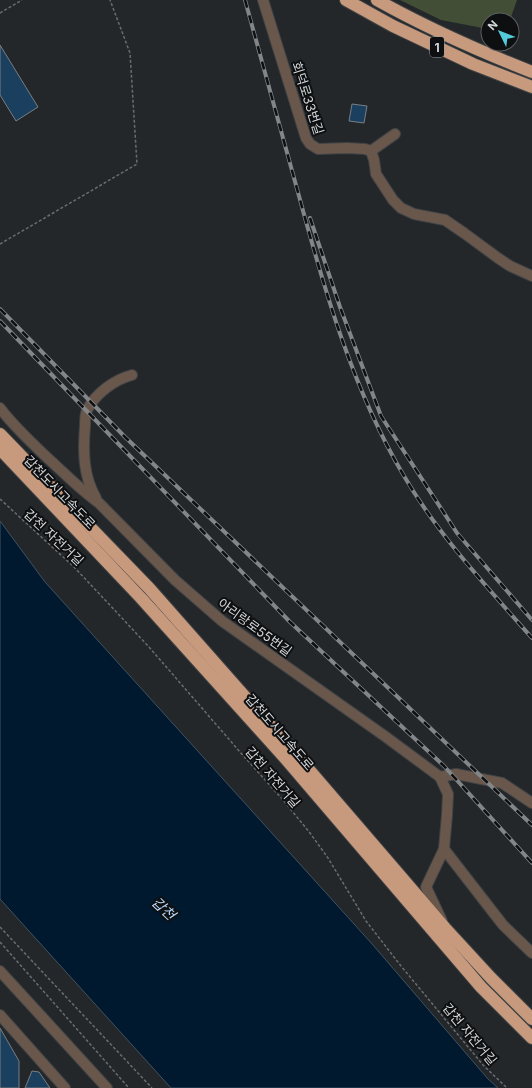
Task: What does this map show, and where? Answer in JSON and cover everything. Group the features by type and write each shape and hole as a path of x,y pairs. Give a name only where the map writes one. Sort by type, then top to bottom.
{"highway":[{"name":"1","path":"346,0 393,26 473,64 532,87"},
{"name":"1","path":"377,0 400,13 478,50 532,72"},
{"name":"갑천도시고속도로","path":"0,434 149,588 292,750 445,928 491,978 532,1019"},
{"name":"갑천도시고속도로","path":"0,450 152,609 285,758 481,987 532,1038"}],"street":[{"name":"회덕로33번길","path":"264,0 306,138 310,144 318,149 365,149 371,151"},
{"path":"395,134 371,151 376,174 393,200 401,208 414,214 445,220 498,258 516,269 532,276"},
{"path":"99,503 90,488 85,469 83,444 86,412 96,398 105,389 123,377 132,374"},
{"name":"아리랑로55번길","path":"0,408 9,421 39,451 85,493 99,503 175,580 222,621 440,777"},
{"path":"445,928 426,887 444,849 448,794 440,777 456,774 502,783 532,803"},
{"path":"444,849 503,925 532,953"},
{"path":"0,971 107,1088"},
{"path":"0,1015 65,1088"}],"path":[{"path":"0,13 22,0"},
{"path":"0,244 136,164 130,53 110,0"},
{"name":"갑천 자전거길","path":"0,499 74,567 149,647 283,800 328,858 366,921 401,966 483,1065 507,1088"},
{"path":"0,927 152,1088"},
{"path":"0,942 130,1088"}],"green space":[{"path":"400,0 517,0 513,12 480,12 480,27 441,20"}],"water":[{"name":"갑천","path":"0,521 45,582 373,945 488,1079 498,1088 171,1088 0,899"}],"building":[{"path":"0,45 38,107 16,121 0,95"},
{"path":"352,104 367,106 364,123 349,121"},
{"path":"0,1028 19,1061 19,1088 0,1088"},
{"path":"32,1071 39,1072 50,1088 25,1088"}],"railway":[{"path":"245,0 330,304 355,375 370,409 404,476 432,519 464,560 532,638"},
{"path":"310,218 340,307 381,416 457,533 532,620"},
{"path":"0,309 125,437 532,825"},
{"path":"0,321 290,622 444,766 532,863"}]}
